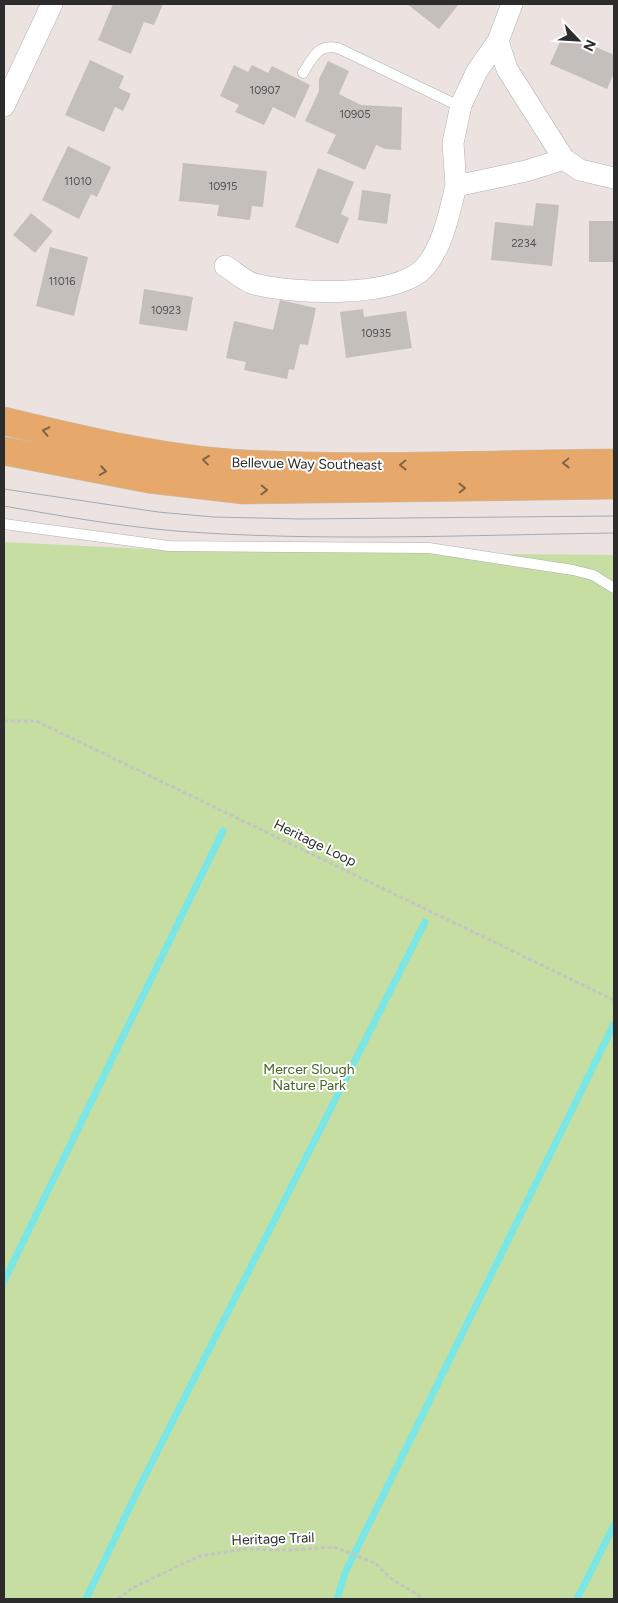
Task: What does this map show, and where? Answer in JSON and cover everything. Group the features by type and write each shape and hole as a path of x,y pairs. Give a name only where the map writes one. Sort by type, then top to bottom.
{"main road":[{"name":"Bellevue Way Southeast","path":"4,421 110,445 245,464 347,466 614,463"},
{"name":"Bellevue Way Southeast","path":"4,451 149,479 244,490 614,485"}],"street":[{"path":"4,106 52,4"},
{"path":"225,266 253,284 317,291 358,292 402,282 424,269 439,246 456,186 454,143 461,107 478,71 498,41 512,4"},
{"path":"498,41 507,69 564,160 580,170 614,178"},
{"path":"456,186 526,171 564,160"}],"lane":[{"path":"303,73 316,51 327,46 338,48 461,107"},
{"path":"4,524 169,546 429,548 534,563 593,575 614,588"}],"path":[{"name":"Heritage Loop","path":"4,721 36,721 614,1000"},
{"name":"Heritage Trail","path":"118,1599 132,1588 200,1556 245,1549 289,1550 334,1547 375,1563 393,1580 425,1599"}],"green space":[{"name":"Mercer Slough Nature Park","path":"4,542 189,551 614,555 614,1599 4,1599"}],"building":[{"path":"113,4 163,4 154,25 144,22 131,54 98,40"},
{"path":"407,4 459,4 439,29"},
{"path":"564,33 614,55 614,73 607,89 550,64"},
{"path":"90,60 124,76 119,88 131,94 123,111 115,107 104,132 65,115"},
{"path":"328,61 349,71 339,94 361,105 402,107 401,150 385,149 376,145 365,170 327,153 336,135 305,121 319,91 319,79"},
{"path":"234,65 248,72 252,65 268,73 272,66 310,85 295,118 273,107 264,125 235,112 239,105 220,96"},
{"path":"68,146 111,167 97,197 91,194 79,219 42,200"},
{"path":"183,163 267,171 263,207 252,206 250,220 217,216 219,205 179,201"},
{"path":"318,168 354,182 341,214 349,218 338,244 295,227"},
{"path":"362,190 391,194 387,224 358,220"},
{"path":"536,203 559,205 552,266 491,260 495,222 533,226"},
{"path":"31,213 53,231 35,253 13,235"},
{"path":"589,221 614,221 614,262 589,262"},
{"path":"50,247 88,257 74,316 36,306"},
{"path":"144,289 193,297 187,331 139,324"},
{"path":"280,300 316,308 308,345 300,344 294,370 289,369 287,379 244,370 246,362 226,358 234,321 273,330"},
{"path":"363,309 364,317 406,311 412,348 346,358 340,312"}],"waterway":[{"path":"4,1281 223,831"},
{"path":"86,1599 138,1490 425,922"},
{"path":"337,1599 345,1573 614,1024"},
{"path":"577,1599 614,1525"}],"tram line":[{"path":"4,489 158,512 213,517 301,519 614,516"},
{"path":"4,506 133,526 231,534 395,537 614,533"}]}
